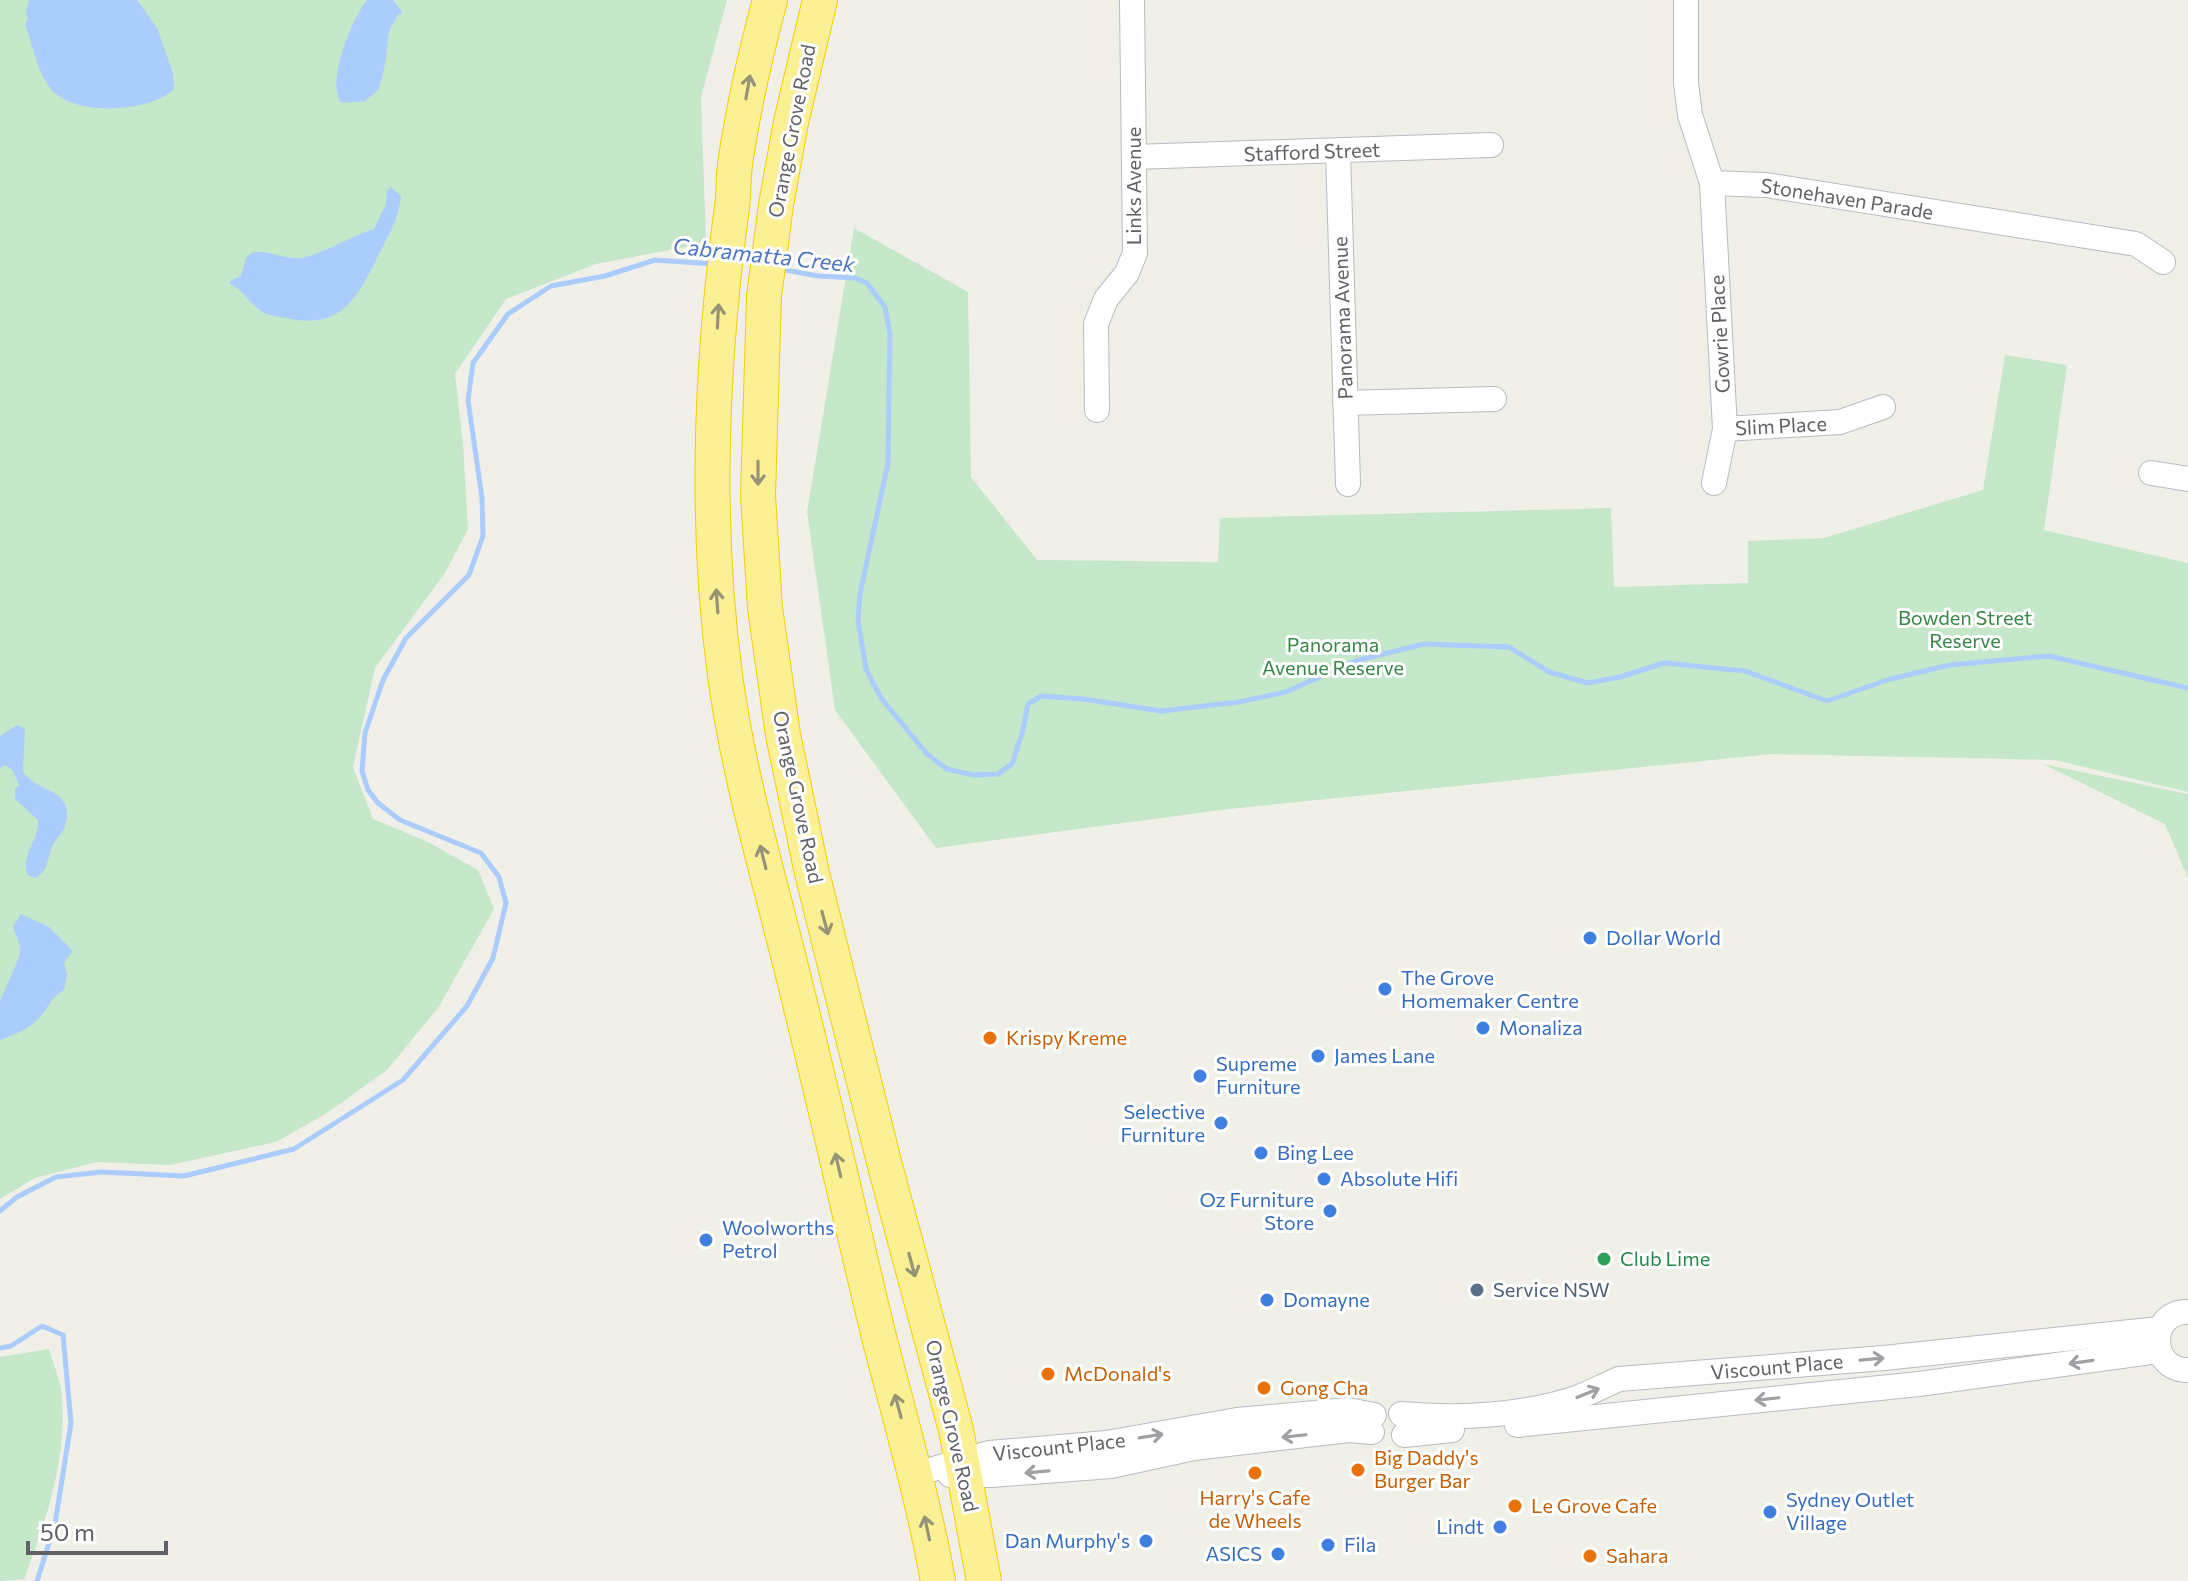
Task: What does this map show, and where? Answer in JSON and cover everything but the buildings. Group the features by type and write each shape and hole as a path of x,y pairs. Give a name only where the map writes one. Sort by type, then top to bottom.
{"highway":[{"path":"770,0 750,75 735,164 720,291 714,394 712,528 717,607 734,732 880,1338 916,1474 938,1581"},
{"name":"Orange Grove Road","path":"820,0 791,122 764,296 758,495 765,608 783,735 812,873 964,1468 984,1581"}],"street":[{"name":"Links Avenue","path":"1097,410 1096,324 1106,299 1127,273 1135,253 1132,0"},
{"path":"1686,0 1686,83 1690,115 1712,183"},
{"name":"Stafford Street","path":"1134,157 1491,145"},
{"name":"Panorama Avenue","path":"1338,151 1348,484"},
{"name":"Stonehaven Parade","path":"1712,183 1766,185 2136,244 2163,262"},
{"name":"Gowrie Place","path":"1712,183 1725,429 1714,483"},
{"path":"1345,403 1494,399"},
{"name":"Slim Place","path":"1725,429 1840,422 1883,407"},
{"path":"2151,473 2188,479"},
{"path":"2188,1312 2172,1315 2158,1340 2171,1367 2188,1370"},
{"name":"Viscount Place","path":"1402,1424 1906,1385 2158,1340"},
{"name":"Viscount Place","path":"1402,1424 1530,1409 1578,1397 1619,1379 2158,1340"},
{"name":"Viscount Place","path":"916,1474 964,1468 991,1475 1111,1466 1194,1448 1349,1430 1373,1424 1384,1443 1395,1442 1402,1424"}],"green space":[{"path":"0,0 727,0 701,97 706,243 596,264 506,299 455,374 468,529 445,573 375,668 353,767 373,819 428,842 478,870 494,909 438,1008 387,1070 327,1113 276,1142 170,1165 97,1162 35,1178 0,1199"},
{"name":"Panorama Avenue Reserve","path":"854,228 968,292 971,477 1037,560 1218,562 1220,518 1611,508 1614,587 1748,583 1748,541 1824,538 1983,490 2005,355 2067,365 2044,530 2188,563 2188,792 2055,760 1772,754 1229,809 936,848 835,710 807,512"},
{"path":"2043,764 2188,794 2188,878 2165,824"},
{"path":"49,1349 61,1391 63,1420 58,1467 40,1535 24,1579 0,1581 0,1357"}],"water":[{"path":"29,0 137,0 157,28 173,73 174,89 163,97 130,107 93,107 61,97 45,81 35,57 25,24"},
{"path":"367,0 393,0 402,11 389,32 378,90 365,101 342,103 338,94 338,67 354,21"},
{"path":"391,187 401,196 393,226 356,295 337,313 309,321 270,315 230,284 230,281 241,276 246,258 251,253 301,258 374,229"},
{"path":"17,725 25,729 23,772 60,798 67,814 64,829 53,844 45,869 35,878 28,875 26,861 38,820 15,799 15,789 19,785 13,771 6,765 0,768 0,736"},
{"path":"21,914 49,927 73,951 64,962 67,975 64,990 55,996 31,1025 0,1040 0,1001 20,955 13,927"}],"waterway":[{"name":"Cabramatta Creek","path":"0,1211 17,1197 56,1177 102,1172 184,1176 294,1149 403,1080 467,1006 493,958 506,903 499,877 481,853 400,820 378,803 368,790 362,771 365,733 383,680 406,638 469,575 483,536 482,498 468,400 473,363 508,314 551,286 605,276 655,260 714,264"},
{"name":"Cabramatta Creek","path":"780,269 818,276 855,278 867,283 885,307 890,334 888,463 860,594 858,620 866,669 881,698 927,754 947,769 973,775 998,774 1012,764 1028,704 1041,696 1161,711 1239,702 1286,692 1355,661 1424,644 1509,647 1549,672 1588,683 1664,663 1745,671 1827,701 1890,679 1950,665 2049,656 2188,688"},
{"name":"Cabramatta Creek","path":"0,1348 11,1346 42,1326 63,1335 71,1423 55,1524 37,1581"}],"place":[{"name":"Dollar World","path":"1590,938"},
{"name":"The Grove Homemaker Centre","path":"1385,989"},
{"name":"Monaliza","path":"1483,1028"},
{"name":"Krispy Kreme","path":"990,1038"},
{"name":"James Lane","path":"1318,1056"},
{"name":"Supreme Furniture","path":"1200,1076"},
{"name":"Selective Furniture","path":"1221,1123"},
{"name":"Bing Lee","path":"1261,1153"},
{"name":"Absolute Hifi","path":"1324,1179"},
{"name":"Oz Furniture Store","path":"1330,1211"},
{"name":"Woolworths Petrol","path":"706,1240"},
{"name":"Club Lime","path":"1604,1259"},
{"name":"Service NSW","path":"1477,1290"},
{"name":"Domayne","path":"1267,1300"},
{"name":"McDonald's","path":"1048,1374"},
{"name":"Gong Cha","path":"1264,1388"},
{"name":"Big Daddy's Burger Bar","path":"1358,1470"},
{"name":"Harry's Cafe de Wheels","path":"1255,1473"},
{"name":"Le Grove Cafe","path":"1515,1506"},
{"name":"Sydney Outlet Village","path":"1770,1512"},
{"name":"Lindt","path":"1500,1527"},
{"name":"Dan Murphy's","path":"1146,1541"},
{"name":"Fila","path":"1328,1545"},
{"name":"ASICS","path":"1278,1554"},
{"name":"Sahara","path":"1590,1556"}],"park label":[{"name":"Bowden Street Reserve","path":"1965,630"}]}
